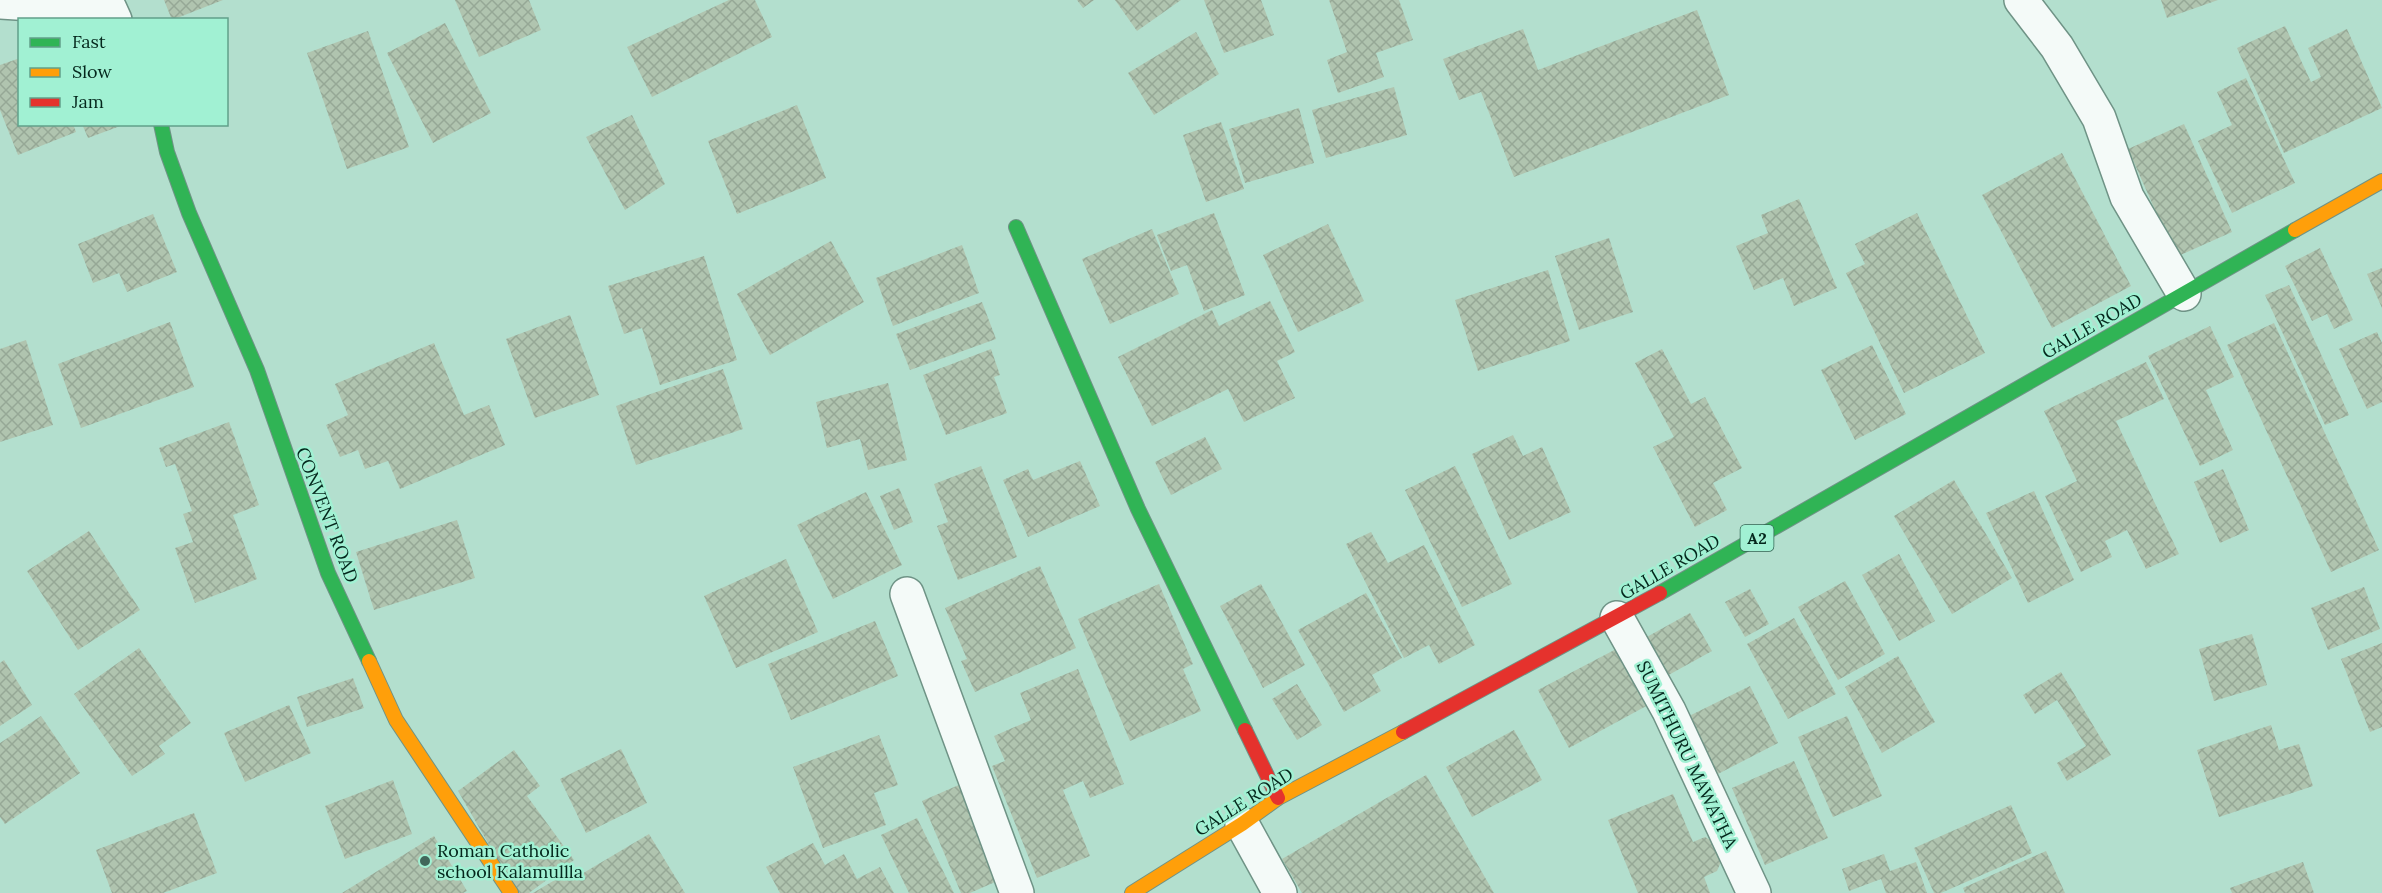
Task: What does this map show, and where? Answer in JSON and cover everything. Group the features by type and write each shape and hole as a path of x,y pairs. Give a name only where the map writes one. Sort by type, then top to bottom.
{"main road":[{"name":"CONVENT ROAD","path":"161,126 166,152 189,213 257,370 328,573 396,720 511,893"},
{"name":"GALLE ROAD","path":"1132,893 1242,824 1278,798 1617,618 2382,181"},
{"path":"1016,227 1138,509 1278,798"}],"street":[{"path":"2021,0 2057,47 2099,118 2127,197 2184,294"},
{"path":"0,2 111,10"},
{"path":"907,594 1017,893"},
{"name":"SUMITHURU MAWATHA","path":"1617,618 1670,711 1754,893"},
{"path":"1242,824 1280,893"}],"building":[{"path":"164,0 223,0 177,18 171,18"},
{"path":"455,0 529,0 541,30 479,57"},
{"path":"729,0 755,0 772,37 652,97 627,47"},
{"path":"1077,0 1094,0 1083,8"},
{"path":"1115,0 1181,0 1137,31"},
{"path":"1204,0 1261,0 1274,35 1224,53"},
{"path":"1329,0 1399,0 1413,40 1376,53 1384,77 1338,93 1327,60 1347,52"},
{"path":"2161,0 2218,0 2167,18"},
{"path":"1697,10 1729,95 1514,177 1481,92 1459,100 1443,59 1523,29 1538,70"},
{"path":"445,23 491,113 433,143 387,53"},
{"path":"2285,26 2311,82 2321,77 2308,48 2347,29 2382,108 2284,153 2237,48"},
{"path":"368,31 409,147 347,169 307,53"},
{"path":"1196,32 1219,74 1154,115 1128,73"},
{"path":"18,59 18,126 74,126 76,132 18,155 0,110 0,65"},
{"path":"2246,78 2295,183 2232,213 2198,141 2232,125 2217,92"},
{"path":"1394,87 1407,135 1326,158 1312,110"},
{"path":"797,105 826,178 737,214 708,141"},
{"path":"1299,108 1314,163 1245,183 1229,129"},
{"path":"632,115 665,184 625,210 586,137"},
{"path":"1221,122 1244,189 1206,202 1183,135"},
{"path":"2184,124 2232,232 2176,257 2128,149"},
{"path":"83,126 120,126 88,138"},
{"path":"2062,153 2131,286 2052,328 1982,195"},
{"path":"1799,199 1837,288 1794,306 1783,278 1754,290 1736,246 1768,233 1761,215"},
{"path":"1214,213 1245,295 1204,311 1187,265 1171,271 1157,235"},
{"path":"1917,213 1985,353 1904,393 1846,273 1865,264 1855,244"},
{"path":"153,214 177,272 127,292 119,273 93,283 78,244"},
{"path":"1328,224 1364,301 1298,332 1263,255"},
{"path":"1152,229 1179,294 1110,324 1082,259"},
{"path":"1609,238 1633,312 1579,330 1555,256"},
{"path":"831,241 864,302 770,355 737,294"},
{"path":"962,245 979,293 893,326 876,278"},
{"path":"2320,248 2353,320 2334,329 2327,314 2312,321 2285,266"},
{"path":"704,256 737,360 660,385 642,328 624,334 608,286"},
{"path":"2382,268 2382,308 2367,274"},
{"path":"1548,270 1570,341 1478,371 1455,300"},
{"path":"2289,285 2349,415 2325,425 2265,295"},
{"path":"1270,301 1295,352 1277,361 1295,398 1244,422 1228,389 1152,426 1118,357 1212,310 1219,326"},
{"path":"982,302 996,339 910,370 896,334"},
{"path":"570,315 599,395 535,418 506,339"},
{"path":"170,322 194,387 81,428 58,364"},
{"path":"2274,323 2379,550 2331,572 2227,345"},
{"path":"2210,326 2234,377 2206,390 2233,450 2200,466 2148,356"},
{"path":"2377,332 2382,343 2382,402 2367,409 2339,349"},
{"path":"26,340 53,425 0,442 0,349"},
{"path":"434,343 464,415 489,405 505,445 400,489 388,461 365,469 358,450 340,457 326,425 348,415 335,384"},
{"path":"1872,345 1906,414 1855,440 1821,370"},
{"path":"991,349 1000,375 994,377 1007,413 946,435 923,375"},
{"path":"1662,349 1691,404 1705,397 1742,468 1713,483 1727,510 1695,527 1653,447 1674,437 1635,363"},
{"path":"2146,362 2164,399 2116,421 2179,554 2146,569 2127,530 2105,541 2112,557 2081,572 2045,496 2077,481 2044,411"},
{"path":"723,369 743,429 636,465 616,406"},
{"path":"888,383 907,460 868,470 860,439 827,448 816,402"},
{"path":"229,422 259,505 233,515 257,579 195,603 175,548 193,542 183,514 192,511 175,464 166,467 159,448"},
{"path":"1513,435 1523,456 1542,447 1571,512 1509,540 1472,454"},
{"path":"1205,437 1222,469 1171,495 1155,462"},
{"path":"1080,461 1100,506 1028,537 1003,480 1028,469 1033,480"},
{"path":"981,466 1017,557 958,580 937,526 948,522 934,484"},
{"path":"1455,466 1512,584 1462,607 1405,490"},
{"path":"2223,469 2249,530 2220,543 2194,482"},
{"path":"1954,480 2012,578 1952,614 1894,516"},
{"path":"899,488 913,522 894,530 880,496"},
{"path":"2034,491 2074,580 2028,603 1986,513"},
{"path":"866,492 902,565 833,599 797,525"},
{"path":"457,520 475,578 374,610 356,552"},
{"path":"89,531 140,610 78,650 27,571"},
{"path":"1371,532 1388,563 1424,545 1475,645 1439,664 1429,645 1404,658 1346,544"},
{"path":"1899,554 1935,621 1899,641 1862,575"},
{"path":"786,559 818,632 736,668 704,596"},
{"path":"1040,566 1076,648 975,692 961,661 967,659 945,608"},
{"path":"1845,581 1885,654 1838,680 1798,607"},
{"path":"1159,584 1193,664 1183,669 1201,711 1130,741 1078,619"},
{"path":"1261,584 1305,665 1263,688 1220,606"},
{"path":"2364,587 2380,629 2328,650 2311,608"},
{"path":"1750,589 1769,624 1745,637 1725,602"},
{"path":"1366,593 1402,658 1372,675 1381,691 1344,712 1298,630"},
{"path":"1690,613 1712,651 1665,677 1645,638"},
{"path":"1794,618 1836,694 1788,719 1747,644"},
{"path":"875,621 898,676 791,720 768,664"},
{"path":"2252,634 2267,685 2214,701 2199,649"},
{"path":"2382,643 2382,727 2370,732 2341,659"},
{"path":"1620,647 1650,704 1569,748 1538,690"},
{"path":"139,648 191,723 159,746 165,754 132,776 74,694"},
{"path":"1898,656 1935,722 1882,753 1845,687"},
{"path":"4,660 32,705 0,726 0,663"},
{"path":"1078,669 1124,784 1090,798 1083,781 1063,790 1090,856 1037,878 992,766 1005,761 994,736 1031,720 1020,693"},
{"path":"2061,672 2111,755 2067,781 2057,763 2086,746 2057,700 2035,714 2023,695"},
{"path":"353,678 364,708 307,727 297,697"},
{"path":"1297,684 1322,725 1297,740 1272,699"},
{"path":"1750,686 1778,743 1714,776 1685,718"},
{"path":"289,705 311,753 245,782 224,733"},
{"path":"41,716 80,773 5,824 0,817 0,743"},
{"path":"1847,716 1882,796 1833,817 1798,737"},
{"path":"2271,725 2279,750 2299,744 2313,786 2219,817 2197,750"},
{"path":"1514,730 1542,780 1472,817 1446,767"},
{"path":"879,735 898,785 874,793 886,825 823,848 793,767"},
{"path":"621,749 647,803 586,833 560,779"},
{"path":"514,750 540,786 527,796 574,860 529,893 517,893 458,791"},
{"path":"1794,761 1828,838 1765,865 1732,788"},
{"path":"1426,775 1494,893 1302,893 1282,859"},
{"path":"393,780 412,834 345,859 325,806"},
{"path":"961,784 1002,879 970,893 961,893 922,801"},
{"path":"1673,794 1693,842 1705,837 1717,844 1722,859 1717,871 1704,877 1710,893 1638,893 1608,820"},
{"path":"2011,805 2032,853 1941,893 1934,893 1914,848"},
{"path":"194,813 217,873 163,893 112,893 96,850"},
{"path":"917,818 954,893 909,893 881,835"},
{"path":"649,834 685,893 533,893 575,868 580,875"},
{"path":"434,836 467,891 463,893 342,893"},
{"path":"813,843 825,865 844,854 857,879 880,867 894,893 780,893 766,867"},
{"path":"2046,851 2065,893 1965,893 1963,888"},
{"path":"1884,854 1890,871 1916,862 1927,893 1886,893 1881,879 1849,891 1842,869"},
{"path":"2303,862 2314,893 2232,893 2230,888"}],"traffic: fast":[{"path":"161,126 167,152 189,213 257,370 328,573 369,661"},
{"path":"1016,227 1138,509 1245,730"},
{"path":"1660,593 2295,230"}],"traffic: slow":[{"path":"2295,230 2382,181"},
{"path":"369,661 396,720 511,893"},
{"path":"1132,893 1242,824 1278,798 1403,732"}],"traffic: jam":[{"path":"1403,732 1660,593"},
{"path":"1245,730 1278,798"}],"place":[{"name":"Roman Catholic school Kalamullla","path":"425,861"}]}
